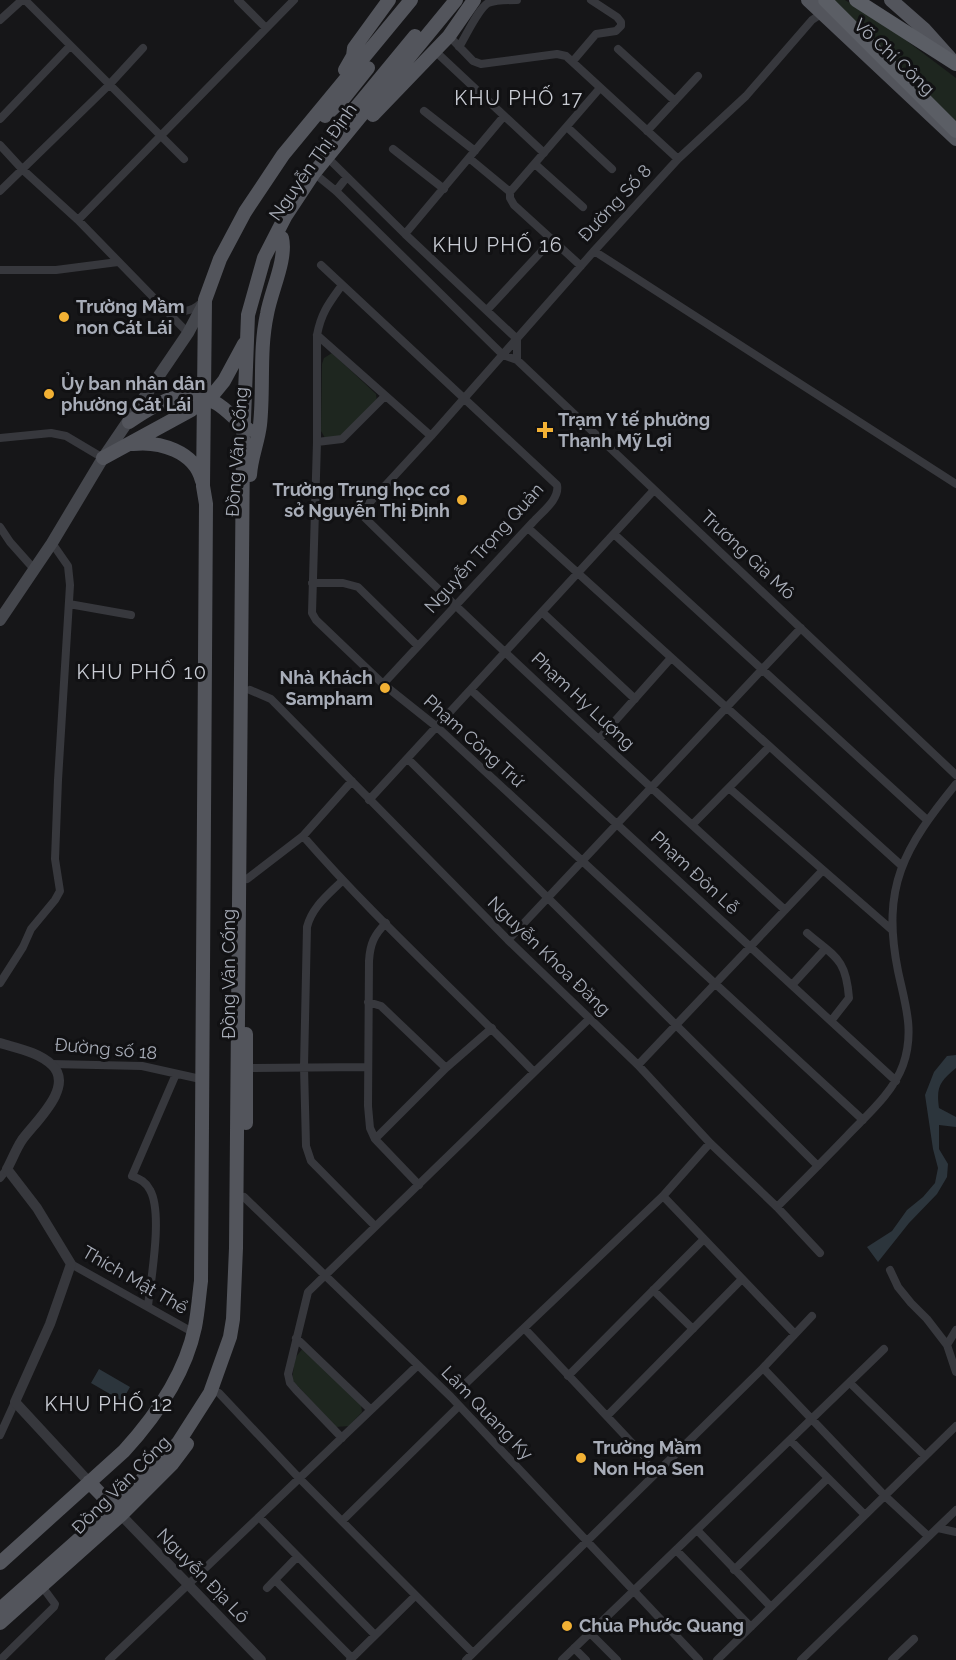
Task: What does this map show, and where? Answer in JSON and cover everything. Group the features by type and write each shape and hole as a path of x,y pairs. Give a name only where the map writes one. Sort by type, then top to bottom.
{"highway":[{"name":"Võ Chí Công","path":"856,0 956,64"},
{"name":"Võ Chí Công","path":"826,7 847,24 956,131"}],"main road":[{"path":"348,72 354,48 389,0"},
{"name":"Nguyễn Thị Định","path":"220,259 245,212 283,155 403,0"},
{"name":"Nguyễn Thị Định","path":"0,620 52,543 103,458 188,333 205,300 220,259 225,237 236,212 257,179 280,145 411,0"},
{"name":"Nguyễn Thị Định","path":"283,155 344,98 421,0"},
{"name":"Nguyễn Thị Định","path":"103,458 190,410 215,392 224,381 254,328 263,288 279,236 295,201 317,176 330,156 354,110 446,0"},
{"name":"Nguyễn Thị Định","path":"353,137 366,113 456,0"},
{"name":"Nguyễn Thị Định","path":"330,156 464,0"},
{"path":"330,156 353,137 449,36 474,0"},
{"name":"Võ Chí Công","path":"808,0 826,7 956,140"},
{"name":"Võ Chí Công","path":"891,0 924,29 956,64"},
{"path":"900,0 956,51"},
{"name":"Đồng Văn Cống","path":"0,1623 38,1582 172,1464 219,1394 237,1333 242,1297 240,1195 246,483 258,435 266,315 284,245 279,236"},
{"name":"Đồng Văn Cống","path":"89,1482 97,1468 125,1438 156,1398 175,1363 187,1329 192,1303 195,1267 206,504 204,491 205,300"},
{"name":"Đồng Văn Cống","path":"117,1512 178,1443 210,1393 230,1337 233,1319 247,1068 243,881 250,690 246,483 243,445 246,339"},
{"path":"129,422 156,403 181,395 204,398 217,404 258,435"},
{"path":"232,417 243,445"},
{"path":"244,426 251,441 251,462"},
{"path":"125,445 152,443 175,449 193,464 201,475 204,491"},
{"name":"Đồng Văn Cống","path":"0,1563 6,1553 124,1451 161,1408 177,1377 194,1329 201,1281 200,813"},
{"path":"89,1482 117,1512"},
{"name":"Đồng Văn Cống","path":"0,1609 38,1582"}],"street":[{"path":"2,15 23,0 184,159"},
{"path":"238,0 266,28"},
{"path":"78,220 294,0"},
{"path":"459,47 486,4 494,1 517,0"},
{"path":"573,61 596,34 616,31 621,26 617,17 591,0"},
{"name":"Đường Số 8","path":"360,513 465,398 594,250 678,159 746,96 826,7"},
{"path":"449,36 473,61 481,64 557,54 566,56 678,159"},
{"path":"0,119 70,46"},
{"path":"0,191 143,48"},
{"path":"618,49 675,101"},
{"path":"435,51 544,153"},
{"path":"647,131 698,76"},
{"path":"580,266 514,205 510,192 600,88"},
{"path":"424,111 510,192"},
{"path":"405,234 504,116"},
{"path":"567,127 612,170"},
{"path":"0,145 22,169 78,220 188,333"},
{"path":"393,149 444,189"},
{"path":"330,156 347,177 405,234 517,339 517,360"},
{"path":"535,164 583,207"},
{"name":"Trương Gia Mô","path":"317,176 336,191 503,355 517,360 956,775"},
{"path":"336,191 347,177"},
{"path":"487,310 553,239"},
{"path":"594,250 956,484"},
{"path":"0,270 56,270 118,262"},
{"name":"Nguyễn Trọng Quản","path":"321,265 557,485 558,490 556,497 383,684"},
{"name":"Phạm Công Trứ","path":"342,285 324,311 317,335 317,442 312,583 312,613 316,620 383,684 437,727 862,1120"},
{"path":"165,310 179,312 191,310 205,300"},
{"path":"317,335 431,436"},
{"path":"317,442 342,439 385,396"},
{"path":"0,438 51,433 66,436 103,458"},
{"path":"369,800 654,490"},
{"path":"314,513 360,513"},
{"name":"Phạm Hy Lượng","path":"360,513 455,607 506,651 785,910"},
{"path":"0,527 9,542 34,569"},
{"path":"528,528 902,866"},
{"path":"614,534 927,820"},
{"path":"0,983 32,928 60,891 56,848 69,604 68,566 52,543"},
{"path":"312,583 343,583 358,587 418,646"},
{"path":"69,604 131,615"},
{"path":"542,612 635,699"},
{"path":"508,940 801,628"},
{"path":"599,739 671,658"},
{"name":"Nguyễn Khoa Đăng","path":"250,690 271,699 508,940 638,1065 710,1143 820,1253"},
{"name":"Phạm Đôn Lễ","path":"471,690 896,1081"},
{"path":"693,825 770,747"},
{"path":"408,759 818,1166"},
{"path":"243,881 303,836 352,781"},
{"path":"777,1208 862,1120 896,1081 903,1065 908,1045 909,1021 892,930 895,891 911,846 927,820 956,783"},
{"path":"729,788 892,930"},
{"path":"303,836 342,881 534,1072"},
{"path":"638,1065 823,870"},
{"path":"342,881 316,906 309,917 307,927 304,1067 306,1146 311,1161 375,1226"},
{"path":"386,923 376,932 370,944 368,1002 370,1128 375,1139 419,1185"},
{"path":"807,933 840,961 846,971 849,998 831,1021"},
{"path":"792,985 825,949"},
{"path":"368,1002 381,1006 446,1068"},
{"path":"342,1438 290,1383 288,1374 308,1292 589,1019"},
{"path":"375,1139 446,1068 492,1028"},
{"name":"Đường số 18","path":"0,1043 28,1052 51,1064 142,1066 196,1078"},
{"path":"3,1174 21,1142 54,1100 59,1087 57,1072 51,1064"},
{"path":"247,1068 368,1067"},
{"name":"Đường số 18","path":"148,1306 155,1231 155,1204 144,1181 132,1176 176,1074"},
{"path":"463,1386 663,1196 710,1143"},
{"name":"Thích Mật Thể","path":"3,1174 37,1208 71,1264 187,1329"},
{"name":"Lâm Quang Ky","path":"240,1195 266,1216 323,1275 459,1406 699,1660"},
{"path":"663,1196 795,1335"},
{"path":"568,1376 703,1240"},
{"path":"0,1435 50,1324 71,1264"},
{"path":"890,1270 898,1287 910,1303 927,1319 947,1345 956,1372"},
{"path":"607,1416 741,1280"},
{"path":"653,1290 693,1329"},
{"path":"219,1394 415,1596 469,1657 763,1368 812,1316"},
{"path":"524,1328 647,1460"},
{"path":"947,1345 956,1330"},
{"path":"296,1338 371,1410"},
{"path":"562,1660 884,1349"},
{"path":"109,1660 418,1365"},
{"path":"763,1368 885,1496 928,1536"},
{"path":"850,1383 925,1456"},
{"path":"15,1402 89,1482"},
{"path":"342,1521 459,1406"},
{"path":"717,1660 956,1426"},
{"path":"790,1440 865,1515"},
{"path":"734,1570 828,1478"},
{"path":"801,1660 956,1510"},
{"name":"Nguyễn Địa Lô","path":"117,1512 261,1660"},
{"path":"259,1517 375,1635"},
{"path":"938,1528 956,1532"},
{"path":"697,1530 771,1607"},
{"path":"676,1550 751,1627"},
{"path":"267,1588 297,1557"},
{"path":"275,1580 351,1659 415,1596"},
{"path":"0,1660 54,1607 55,1604 38,1582"},
{"path":"590,1633 617,1660"},
{"path":"893,1660 914,1639"},
{"path":"574,1648 586,1660"}],"shaded area":[{"path":"834,0 845,0 891,29 956,78 956,126"},
{"path":"332,353 376,394 377,402 343,438 325,438 321,431 322,364 324,358"},
{"path":"956,1055 956,1068 940,1085 938,1095 939,1108 956,1117 956,1127 939,1125 939,1149 948,1164 947,1177 937,1194 909,1223 878,1262 867,1247 892,1231 907,1210 935,1183 938,1168 925,1095 934,1072 947,1056"},
{"path":"303,1348 361,1404 362,1412 349,1426 336,1427 292,1380 295,1358"},
{"path":"99,1369 130,1387 122,1401 91,1383"}],"place":[{"name":"Trường Mầm non Cát Lái","path":"64,317"},
{"name":"Ủy ban nhân dân phường Cát Lái","path":"49,394"},
{"name":"Trạm Y tế phường Thạnh Mỹ Lợi","path":"545,430"},
{"name":"Trường Trung học cơ sở Nguyễn Thị Định","path":"462,500"},
{"name":"Nhà Khách Sampham","path":"385,688"},
{"name":"Trường Mầm Non Hoa Sen","path":"581,1458"},
{"name":"Chùa Phước Quang","path":"567,1626"}],"district":[{"name":"KHU PHỐ 17","path":"519,98"},
{"name":"KHU PHỐ 16","path":"498,245"},
{"name":"KHU PHỐ 10","path":"142,672"},
{"name":"KHU PHỐ 12","path":"109,1404"}]}
